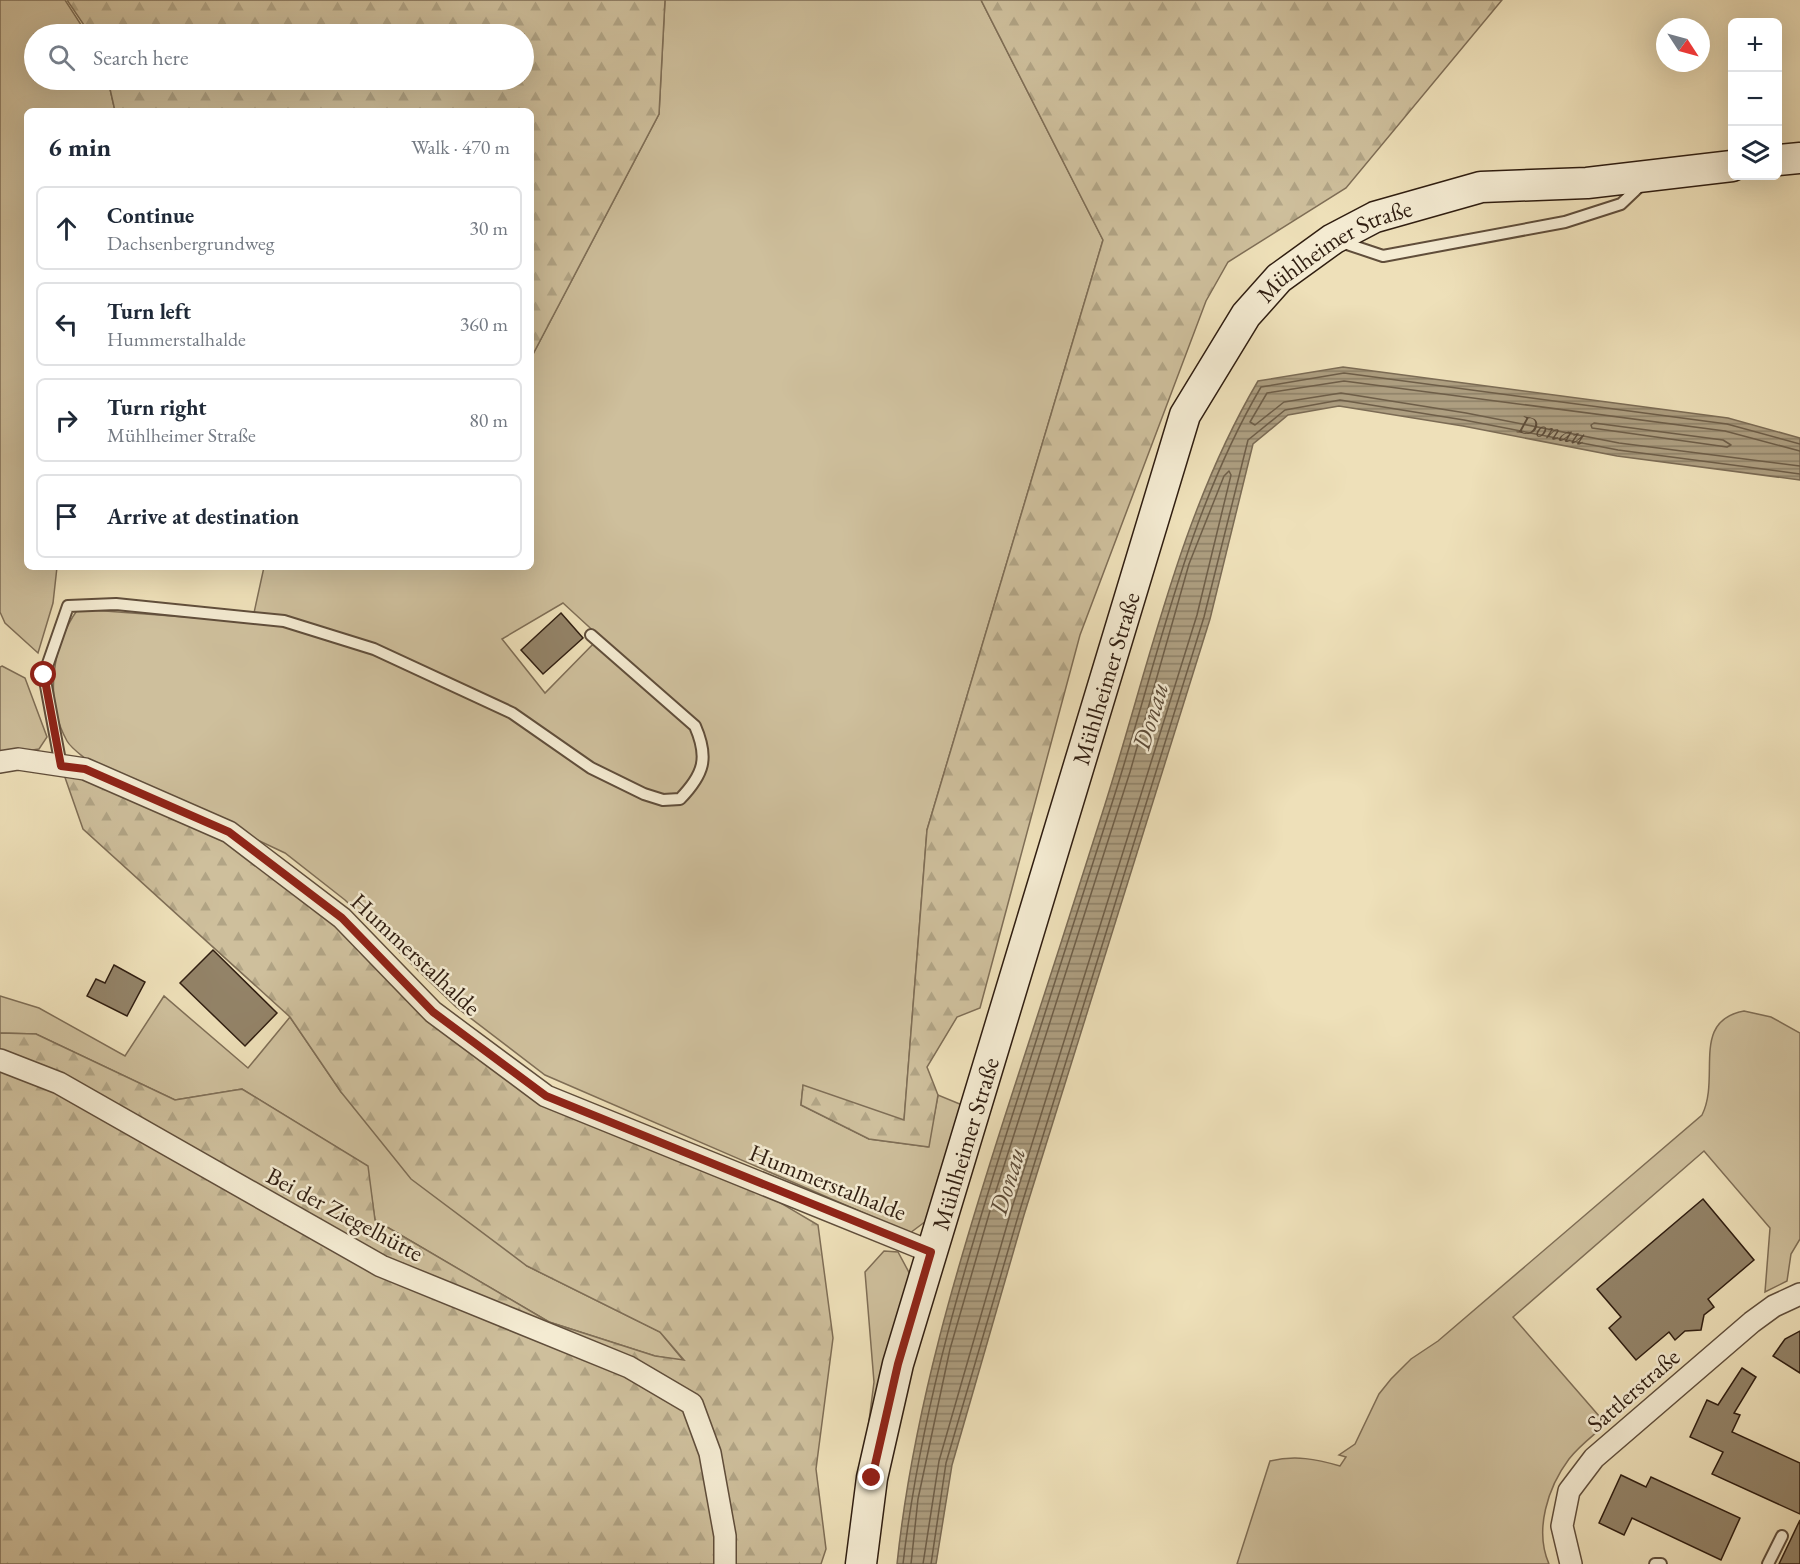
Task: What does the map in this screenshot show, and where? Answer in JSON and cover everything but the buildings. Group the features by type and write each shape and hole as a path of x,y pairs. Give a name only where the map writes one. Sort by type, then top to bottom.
{"main road":[{"path":"1782,160 1800,158"},
{"name":"Mühlheimer Straße","path":"861,1564 872,1478 898,1364 1185,415 1246,315 1280,278 1332,239 1375,217 1481,187 1587,183 1728,166"}],"street":[{"name":"Hummerstalhalde","path":"0,762 18,759 85,769 229,832 342,918 433,1012 546,1096 931,1252"},
{"name":"Bei der Ziegelhütte","path":"0,1060 59,1083 381,1266 629,1367 692,1404 710,1453 725,1536 725,1564"},
{"name":"Sattlerstraße","path":"1571,1564 1562,1526 1569,1491 1594,1458 1752,1322 1774,1306 1800,1294"}],"lane":[{"path":"1332,239 1383,256 1565,222 1622,204 1650,176"},
{"path":"61,766 44,675 68,606 116,604 284,621 374,649 512,713 591,768 644,794 663,800 680,799 693,786 702,766 704,747 695,726 591,635"},
{"path":"1768,1564 1782,1536"},
{"path":"1655,1564 1661,1564"}],"green space":[{"path":"0,0 65,0 81,24 24,24 24,90 110,90 114,108 24,108 24,570 57,570 53,603 38,653 5,623 0,612"},
{"path":"67,0 665,0 659,114 534,352 534,108 114,108 110,90 534,90 534,24 83,24"},
{"path":"665,0 981,0 1103,240 927,830 904,1121 803,1086 801,1105 869,1139 928,1147 938,1095 967,1107 926,1221 910,1233 545,1075 456,1007 345,900 285,853 87,760 73,749 60,725 55,708 54,673 62,639 78,609 252,622 263,570 534,570 534,352 659,114","holes":["563,603 600,637 545,693 502,639"]},
{"path":"981,0 1502,0 1346,188 1228,262 1206,301 1080,635 980,1008 957,1017 927,1067 938,1095 929,1147 869,1139 801,1105 803,1085 904,1120 927,830 1103,240"},
{"path":"0,667 25,678 47,737 39,749 0,755"},
{"path":"61,766 229,832 433,1012 546,1096 706,1159 818,1225 833,1338 816,1469 826,1549 821,1564 0,1564 0,1033 36,1034 175,1100 242,1089 368,1166 375,1220 549,1322 655,1356 684,1360 660,1332 527,1266 411,1179 341,1092 290,1017 83,829"},
{"path":"0,996 39,1008 125,1056 164,996 248,1068 290,1017 341,1092 527,1266 660,1332 684,1361 655,1356 549,1322 375,1220 367,1166 242,1089 175,1100 36,1034 0,1033"},
{"path":"1744,1011 1771,1017 1800,1033 1800,1239 1791,1254 1787,1281 1765,1292 1770,1228 1704,1151 1513,1317 1606,1424 1569,1459 1561,1470 1549,1496 1543,1523 1543,1537 1549,1564 1237,1564 1270,1461 1288,1458 1305,1459 1340,1466 1346,1457 1339,1455 1355,1444 1379,1394 1411,1359 1438,1341 1702,1115 1707,1100 1712,1038 1717,1026 1727,1017"},
{"path":"884,1251 898,1252 912,1278 866,1444 874,1382 865,1272"}],"water":[{"name":"Donau","path":"1343,367 1728,418 1800,438 1800,480 1617,456 1463,426 1339,406 1288,415 1253,444 1210,619 1024,1215 952,1465 936,1564 897,1564 914,1450 954,1282 1102,814 1186,538 1231,432 1258,381"}],"route":[{"path":"44,675 61,766 85,769 229,832 342,918 433,1012 546,1096 931,1252 898,1364 872,1478"}]}
